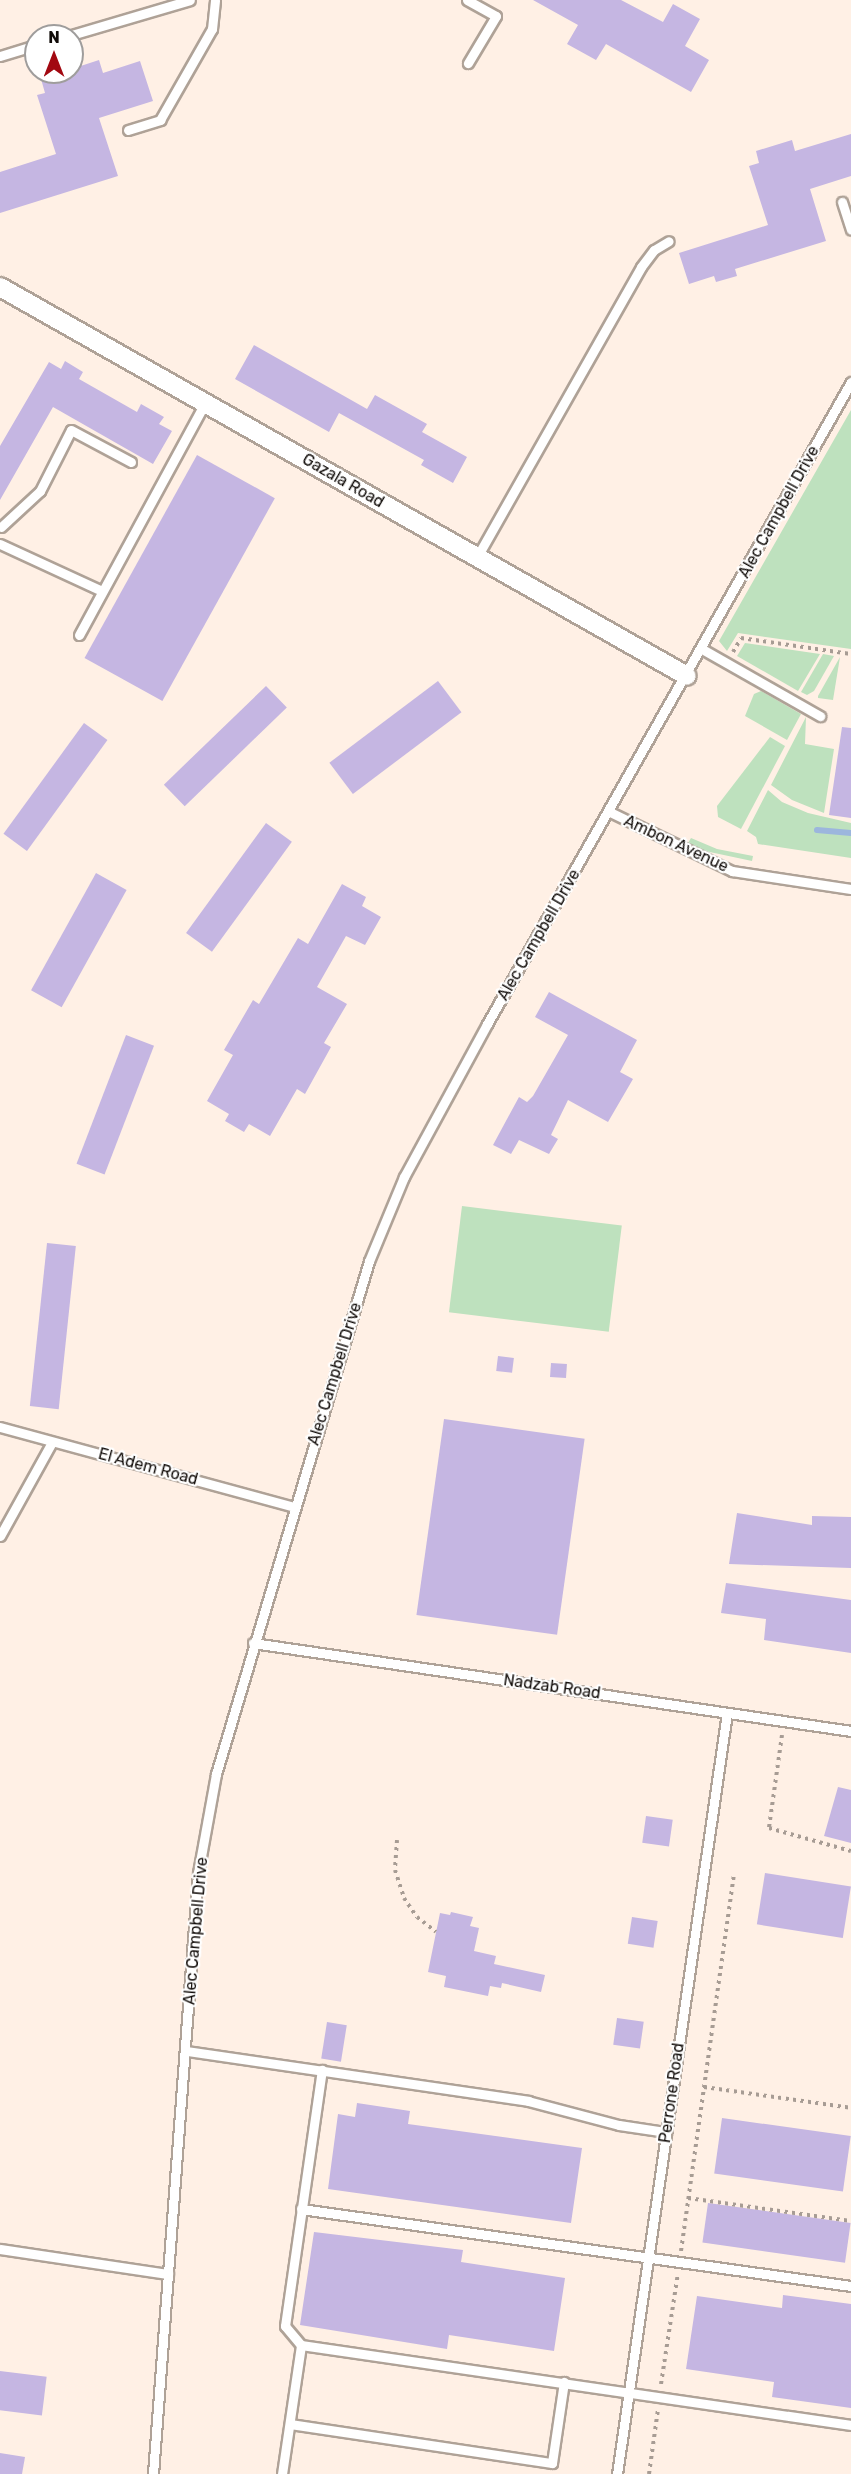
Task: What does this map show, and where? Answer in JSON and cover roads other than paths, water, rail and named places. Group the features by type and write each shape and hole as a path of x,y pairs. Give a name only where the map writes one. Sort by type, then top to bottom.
{"street":[{"name":"Gazala Road","path":"0,286 687,676"}],"lane":[{"path":"84,31 190,0"},
{"path":"128,130 160,120 212,29 215,0"},
{"path":"467,0 496,16 468,63"},
{"path":"0,56 24,49"},
{"path":"842,202 851,230"},
{"path":"477,557 641,267 654,250 669,241"},
{"name":"Alec Campbell Drive","path":"153,2474 198,1873 216,1774 369,1261 404,1177 487,1024 610,812 851,382"},
{"path":"79,635 205,403"},
{"path":"0,527 40,491 71,430 131,462"},
{"path":"0,544 102,591"},
{"path":"702,649 820,716"},
{"name":"Ambon Avenue","path":"610,812 732,871 851,889"},
{"name":"El Adem Road","path":"0,1427 295,1507"},
{"path":"0,1536 52,1442"},
{"name":"Nadzab Road","path":"254,1643 851,1731"},
{"name":"Perrone Road","path":"617,2474 727,1713"},
{"path":"186,2051 528,2101 619,2125 666,2132"},
{"path":"322,2070 285,2326 301,2345 660,2395 851,2426"},
{"path":"302,2209 851,2286"},
{"path":"0,2249 168,2274"},
{"path":"282,2474 301,2345"},
{"path":"290,2424 552,2463 564,2382"}],"waterway":[{"path":"817,830 851,833"}]}
